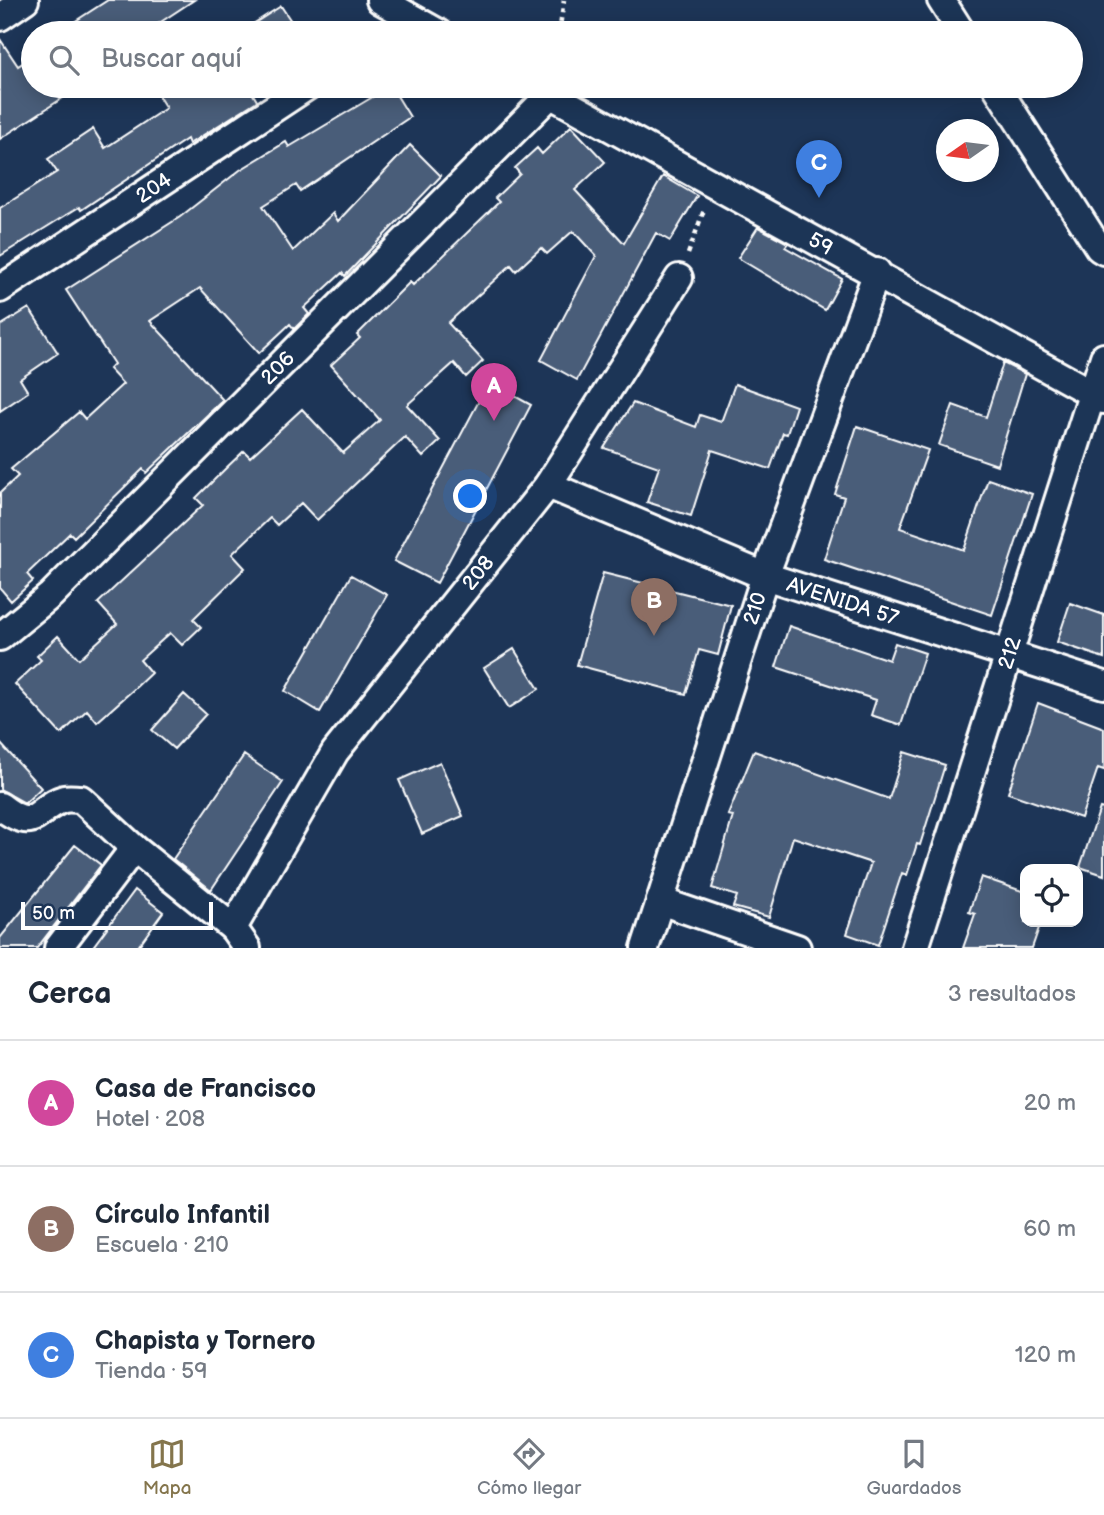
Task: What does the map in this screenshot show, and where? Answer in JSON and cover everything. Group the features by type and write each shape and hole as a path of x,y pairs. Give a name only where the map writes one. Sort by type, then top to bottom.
{"street":[{"path":"0,17 25,0"},
{"path":"380,0 417,21"},
{"path":"941,0 954,21"},
{"path":"406,21 411,18"},
{"name":"204","path":"0,289 290,98"},
{"name":"206","path":"0,637 51,595 535,98"},
{"name":"59","path":"557,98 877,272 1098,398"},
{"path":"1004,98 1098,248 1104,251"},
{"name":"210","path":"645,948 765,576 877,272"},
{"name":"208","path":"240,938 335,752 548,485 679,278"},
{"name":"212","path":"915,948 1007,653 1098,398 1104,357"},
{"name":"AVENIDA 57","path":"548,485 765,576 1104,685"},
{"path":"0,806 23,819 35,819 64,799 81,799 240,938"},
{"path":"58,948 134,848"},
{"path":"660,901 797,948"}],"path":[{"path":"561,21 564,0"},
{"path":"679,278 713,184"}],"building":[{"path":"108,0 194,0 162,21 76,21"},
{"path":"281,6 291,21 258,21"},
{"path":"0,39 18,66 21,64 21,98 63,98 0,139"},
{"path":"160,98 255,98 257,101 189,144 187,139 81,210 79,207 0,256 0,208 57,172 48,159 93,129 105,148 166,108"},
{"path":"371,98 398,98 410,117 300,191 296,185 263,206 293,251 333,213 338,221 410,145 441,176 345,276 342,273 304,308 309,314 294,329 290,324 259,353 200,288 150,321 223,400 146,473 143,469 74,537 70,533 27,574 33,581 11,601 0,588 0,493 18,476 11,469 79,412 85,419 123,384 109,369 114,364 66,290 180,217 240,170 286,142 289,147"},
{"path":"571,126 605,162 575,190 624,243 663,176 697,196 670,241 656,233 577,380 541,360 596,256 573,231 547,254 541,248 516,271 511,265 448,323 483,361 466,377 454,363 407,405 440,441 423,457 405,437 317,520 301,503 277,525 270,518 232,554 245,568 193,619 201,627 182,645 170,633 140,660 151,673 133,690 97,722 87,710 61,734 15,684 41,660 37,656 58,636 79,659 117,624 98,603 203,505 196,498 225,469 244,451 250,457 302,409 343,453 380,420 331,365 360,338 357,335 410,282 413,285 499,202 495,198 520,174 515,168 537,148 542,154"},
{"path":"758,227 788,243 785,247 842,279 825,310 738,258"},
{"path":"29,308 58,353 20,379 28,392 0,411 0,326"},
{"path":"1003,363 1025,374 997,465 939,445 953,405 986,417"},
{"path":"489,382 531,405 437,583 394,561"},
{"path":"735,384 796,406 787,434 783,433 770,469 712,450 691,516 647,502 659,467 604,448 633,403 696,427 700,415 721,422"},
{"path":"857,426 928,450 900,528 964,550 988,479 1032,494 992,615 824,559 844,497 835,494"},
{"path":"603,573 731,605 718,655 699,650 686,694 577,665"},
{"path":"351,575 387,595 320,712 285,691"},
{"path":"1070,603 1104,615 1104,658 1057,642"},
{"path":"789,626 889,660 895,643 925,653 901,725 871,715 876,700 776,667"},
{"path":"514,649 539,689 509,708 484,668"},
{"path":"184,694 206,714 174,749 152,730"},
{"path":"1038,703 1104,728 1104,770 1098,768 1081,818 1008,793"},
{"path":"0,743 41,788 25,803 0,789"},
{"path":"754,751 889,799 904,752 945,765 920,845 917,844 907,875 902,873 878,945 847,934 871,863 793,837 769,917 733,907 737,896 712,888 733,816 728,815"},
{"path":"244,755 283,782 211,890 173,859"},
{"path":"440,762 463,816 422,834 399,780"},
{"path":"1100,808 1104,809 1104,875 1083,868 1081,864"},
{"path":"75,845 101,865 37,948 0,948 0,938"},
{"path":"981,877 1020,890 1020,927 1039,927 1032,948 963,948 975,914 969,912"},
{"path":"135,890 163,912 137,948 92,948"}],"place":[{"name":"Chapista y Tornero","path":"819,198"},
{"name":"Casa de Francisco","path":"494,421"},
{"name":"Círculo Infantil","path":"654,636"}]}
